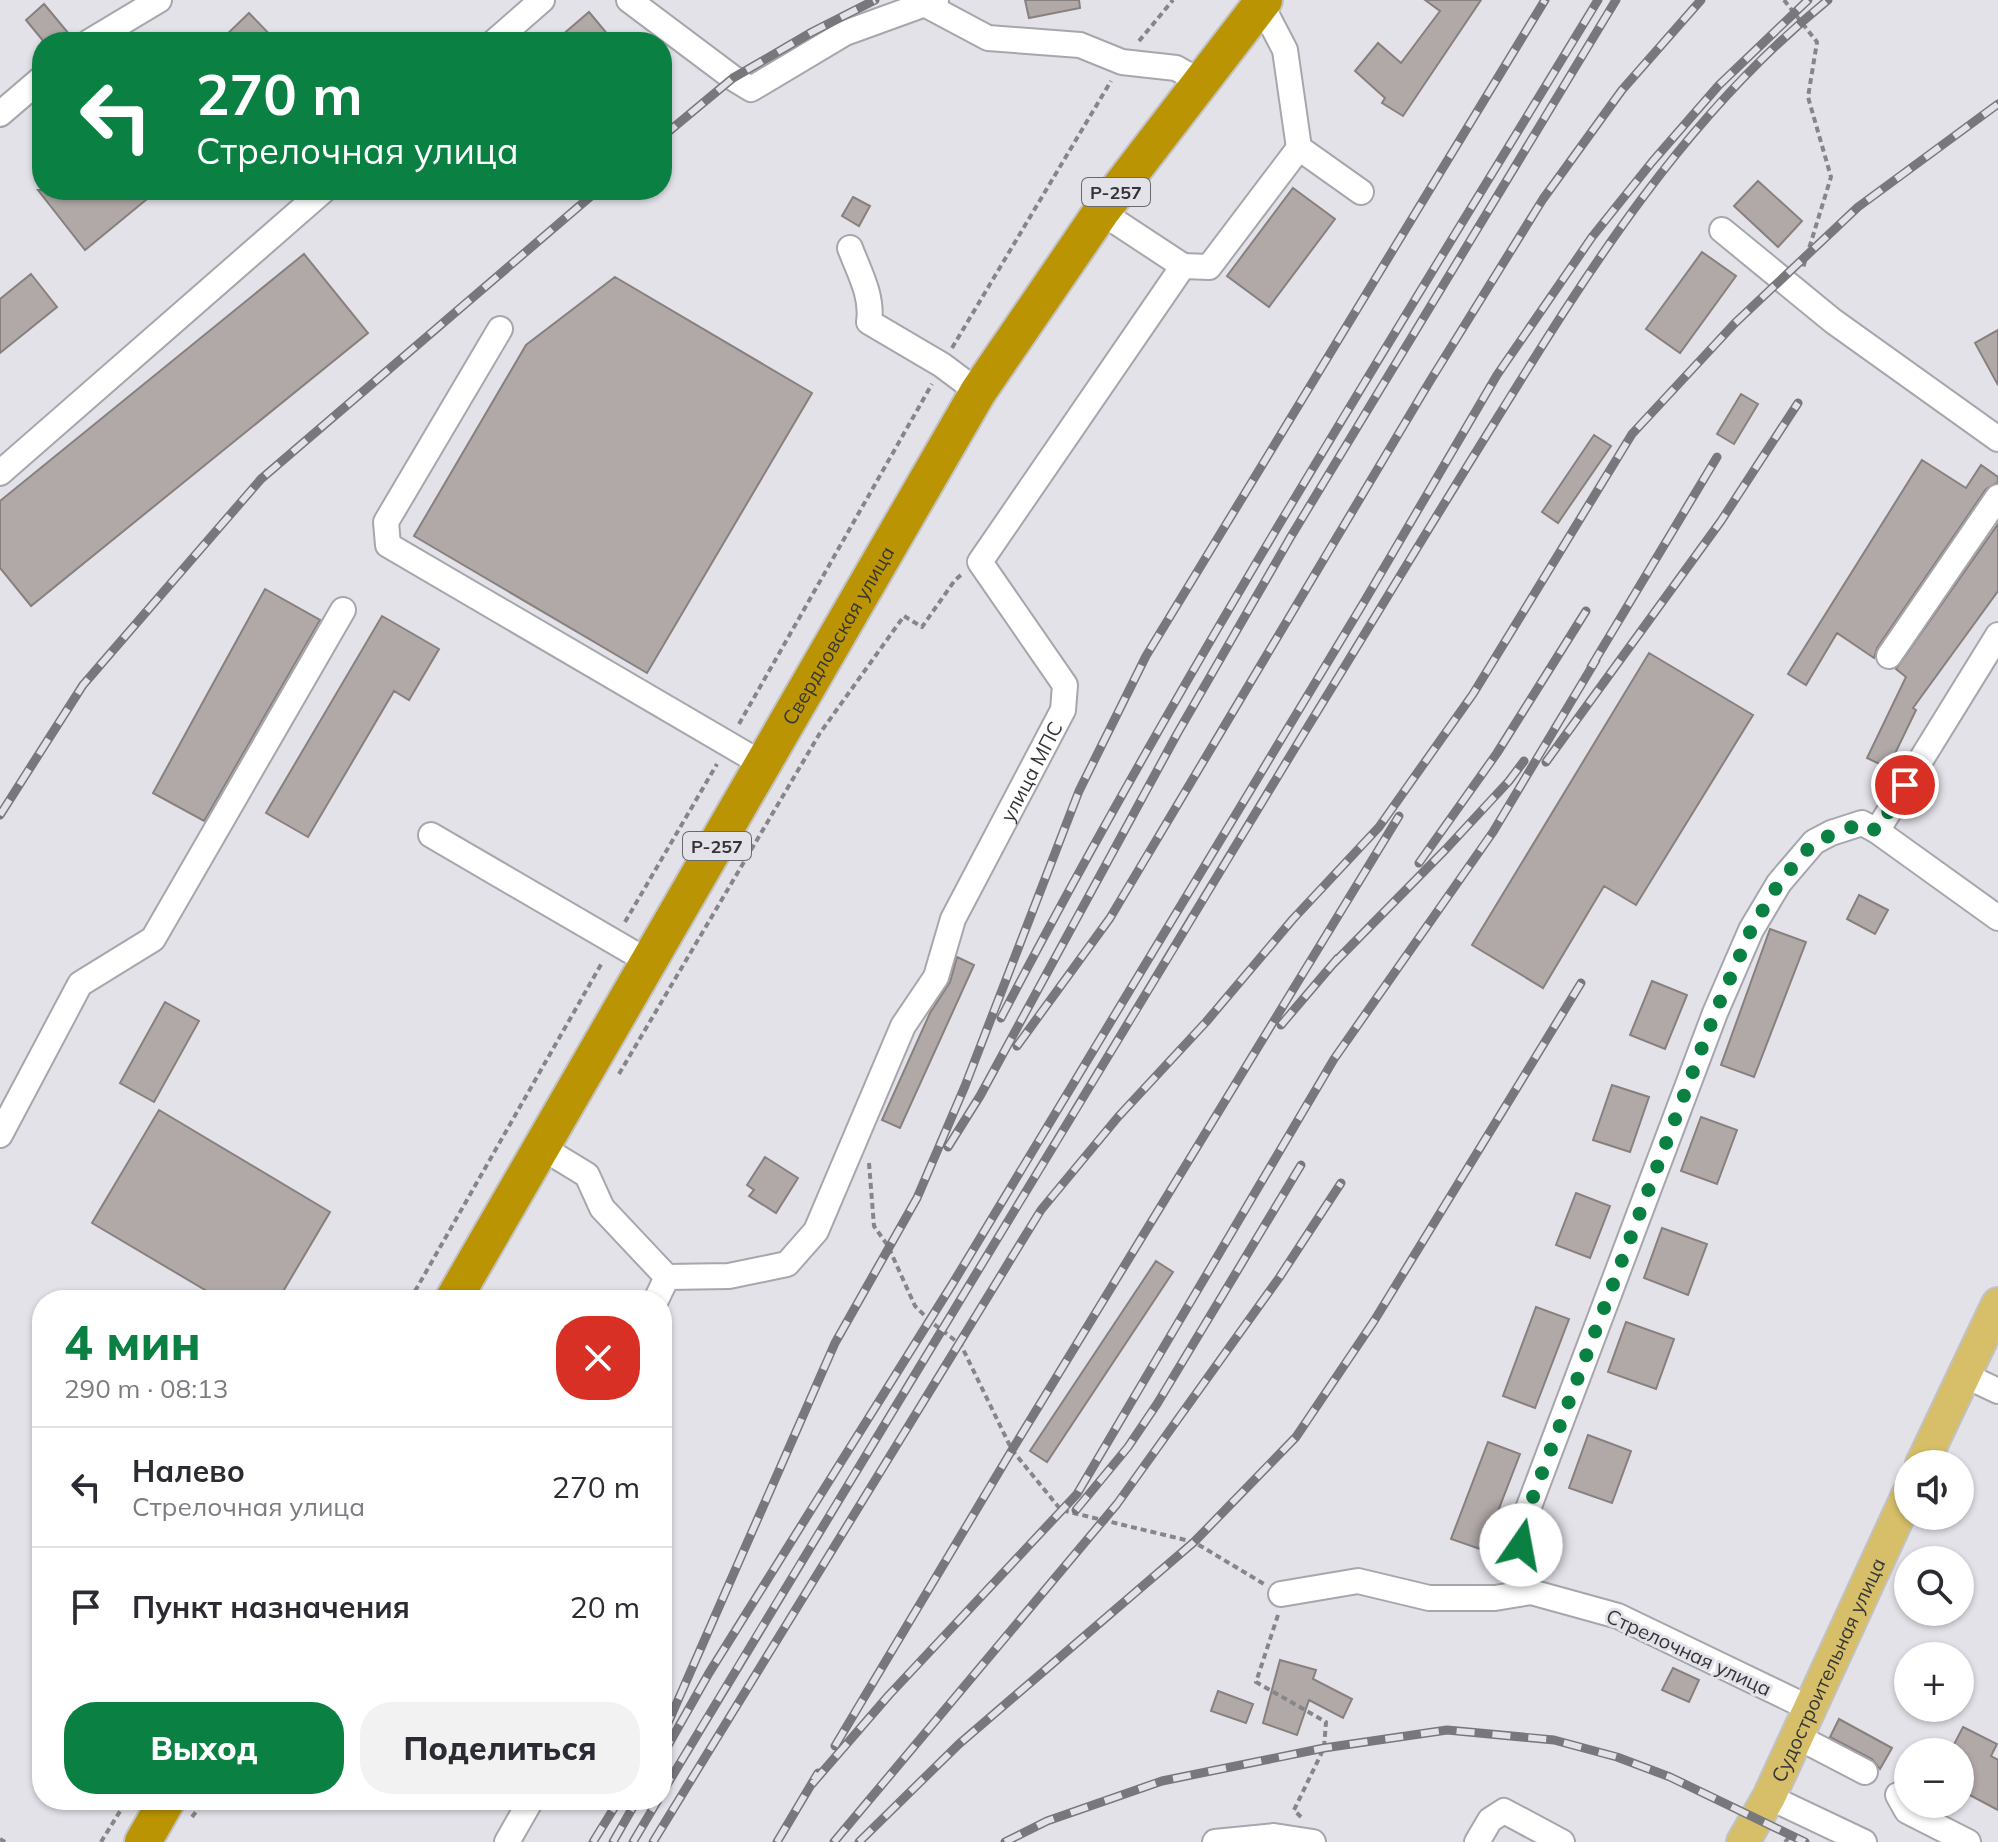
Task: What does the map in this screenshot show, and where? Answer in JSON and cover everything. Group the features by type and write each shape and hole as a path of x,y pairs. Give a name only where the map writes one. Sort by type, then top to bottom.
{"highway":[{"name":"Свердловская улица","path":"459,1290 978,392 1101,212 1263,2"},
{"path":"122,1838 155,1810"}],"main road":[{"path":"1929,1450 1998,1304"},
{"name":"Судостроительная улица","path":"1743,1842 1769,1797 1894,1525"}],"street":[{"path":"106,32 159,0"},
{"path":"505,32 542,0"},
{"path":"629,0 672,32"},
{"path":"1101,212 1183,266 1209,267 1299,148 1285,50 1263,2"},
{"path":"672,32 751,89 845,33 931,3 988,38 1080,45 1122,62 1176,68 1201,82"},
{"path":"0,114 32,87"},
{"path":"1299,148 1361,192"},
{"path":"0,473 313,200"},
{"path":"1722,230 1833,321 1998,439"},
{"path":"850,248 868,295 871,310 869,322 942,365 978,392"},
{"path":"980,562 1183,266"},
{"path":"500,329 386,522 388,545 595,669 764,765"},
{"path":"1889,656 1998,497"},
{"name":"улица МПС","path":"667,1277 729,1276 787,1264 816,1231 903,1026 936,977 953,919 1063,710 1065,685 980,562"},
{"path":"0,1135 80,984 153,939 343,610"},
{"path":"1877,831 1998,635"},
{"path":"1281,1594 1358,1581 1429,1598 1495,1598 1531,1592 1520,1565 1522,1525 1715,1013 1751,930 1779,883 1814,842 1862,823 1998,918"},
{"path":"431,835 649,962"},
{"path":"541,1147 587,1175 602,1208 667,1277 661,1290"},
{"path":"1964,1375 1998,1391"},
{"name":"Стрелочная улица","path":"1531,1592 1618,1616 1803,1722 1865,1772"},
{"path":"1769,1797 1864,1842"},
{"path":"507,1842 525,1810"},
{"path":"1477,1842 1490,1820 1504,1811 1562,1842"},
{"path":"1921,1818 1968,1842"},
{"path":"1215,1842 1309,1832"}],"path":[{"path":"1784,0 1817,42 1808,97 1831,177 1804,260 1803,273"},
{"path":"618,1076 820,733 904,616 922,627 955,580 980,562"},
{"path":"416,1290 720,759"},
{"path":"859,1128 869,1162 874,1226 888,1246 915,1306 961,1345 1012,1450 1061,1510 1194,1542 1281,1594 1276,1626 1256,1682 1326,1722 1324,1748 1294,1810 1309,1832"},
{"path":"101,1842 122,1838 126,1810"},
{"path":"0,1839 5,1842"}],"building":[{"path":"1025,0 1079,0 1080,8 1029,18"},
{"path":"1425,0 1481,0 1403,116 1382,103 1385,98 1355,71 1378,43 1401,63 1440,11"},
{"path":"44,4 67,32 36,32 26,20"},
{"path":"589,12 606,32 566,32"},
{"path":"249,13 267,32 229,32"},
{"path":"1758,181 1802,221 1778,247 1734,206"},
{"path":"1293,188 1335,219 1269,307 1227,276"},
{"path":"853,197 870,206 859,226 842,216"},
{"path":"46,200 146,200 85,250"},
{"path":"1702,252 1736,276 1680,353 1646,329"},
{"path":"304,254 368,333 31,606 0,568 0,501"},
{"path":"31,274 57,307 0,353 0,299"},
{"path":"615,277 812,393 647,673 414,536 526,345"},
{"path":"1998,330 1998,385 1975,343"},
{"path":"1741,394 1758,404 1734,444 1717,434"},
{"path":"1594,435 1611,446 1558,523 1542,512"},
{"path":"1922,460 1966,488 1981,465 1998,477 1998,482 1986,489 1877,648 1874,658 1837,633 1806,685 1788,674"},
{"path":"1998,524 1998,591 1913,708 1916,710 1888,768 1867,758 1906,677 1896,669"},
{"path":"265,589 320,620 204,821 153,793"},
{"path":"382,616 439,649 409,700 394,691 308,837 266,813"},
{"path":"1649,653 1753,715 1636,905 1604,886 1543,988 1472,945"},
{"path":"1859,895 1888,910 1875,934 1847,919"},
{"path":"1770,929 1806,942 1754,1077 1721,1065"},
{"path":"957,957 974,965 900,1128 882,1120 930,1013 950,982"},
{"path":"1652,981 1687,995 1665,1049 1630,1035"},
{"path":"165,1002 199,1021 154,1102 120,1083"},
{"path":"1612,1085 1649,1097 1630,1152 1593,1140"},
{"path":"159,1110 330,1212 284,1290 205,1290 92,1223"},
{"path":"1701,1117 1737,1130 1717,1184 1681,1171"},
{"path":"765,1157 798,1178 776,1213 749,1196 754,1190 747,1185"},
{"path":"1576,1193 1610,1206 1590,1258 1556,1245"},
{"path":"1662,1228 1707,1244 1688,1295 1644,1278"},
{"path":"1156,1261 1173,1272 1047,1462 1030,1451"},
{"path":"1536,1307 1569,1319 1535,1408 1503,1396"},
{"path":"1626,1322 1674,1339 1656,1389 1608,1372"},
{"path":"1588,1435 1631,1451 1612,1503 1569,1488"},
{"path":"1488,1442 1520,1454 1483,1550 1451,1539"},
{"path":"1280,1660 1316,1670 1313,1679 1352,1699 1343,1718 1309,1700 1297,1735 1263,1723"},
{"path":"1673,1668 1699,1680 1689,1702 1662,1690"},
{"path":"1218,1691 1253,1704 1246,1723 1211,1711"},
{"path":"1839,1719 1892,1748 1880,1769 1872,1759 1830,1737"},
{"path":"1963,1727 1997,1744 1991,1756 1998,1760 1998,1810 1974,1797 1974,1738 1957,1738"}],"railway":[{"path":"672,129 733,78 875,0"},
{"path":"672,1714 835,1343 917,1198 965,1086 1079,791 1146,656 1545,0"},
{"path":"1001,1018 1142,759 1216,631 1598,0"},
{"path":"948,1147 980,1096 1177,734 1290,538 1616,0"},
{"path":"1017,1046 1110,918 1430,381 1543,199 1622,90 1701,0"},
{"path":"672,1738 709,1673 953,1283 1364,602 1497,375 1592,237 1652,162 1719,85 1808,0"},
{"path":"672,1776 1304,733 1568,306 1605,250 1685,143 1729,93 1828,0"},
{"path":"653,1842 1041,1210 1118,1117 1379,827 1473,694 1632,434 1735,323 1858,207 1998,104"},
{"path":"0,815 83,685 261,479 586,200"},
{"path":"1546,762 1721,521 1798,403"},
{"path":"1591,667 1717,457"},
{"path":"1419,863 1497,753 1586,611"},
{"path":"812,1784 889,1695 1077,1494 1334,1059 1493,832 1596,660"},
{"path":"1332,965 1446,849 1524,761"},
{"path":"835,1746 1399,816"},
{"path":"1281,1025 1338,958"},
{"path":"859,1842 959,1744 1194,1542 1296,1437 1374,1321 1581,983"},
{"path":"1076,1510 1128,1447 1157,1404 1301,1165"},
{"path":"834,1842 1117,1504 1279,1278 1341,1183"},
{"path":"1005,1842 1047,1821 1162,1781 1324,1748 1447,1730 1554,1740 1617,1757 1670,1777 1805,1842"},
{"path":"777,1842 818,1773"},
{"path":"593,1842 613,1810"},
{"path":"613,1842 631,1810"},
{"path":"633,1842 652,1810"}],"route":[{"path":"1521,1545 1522,1525 1715,1013 1751,930 1779,883 1814,842 1862,823 1877,831 1905,785"}]}
